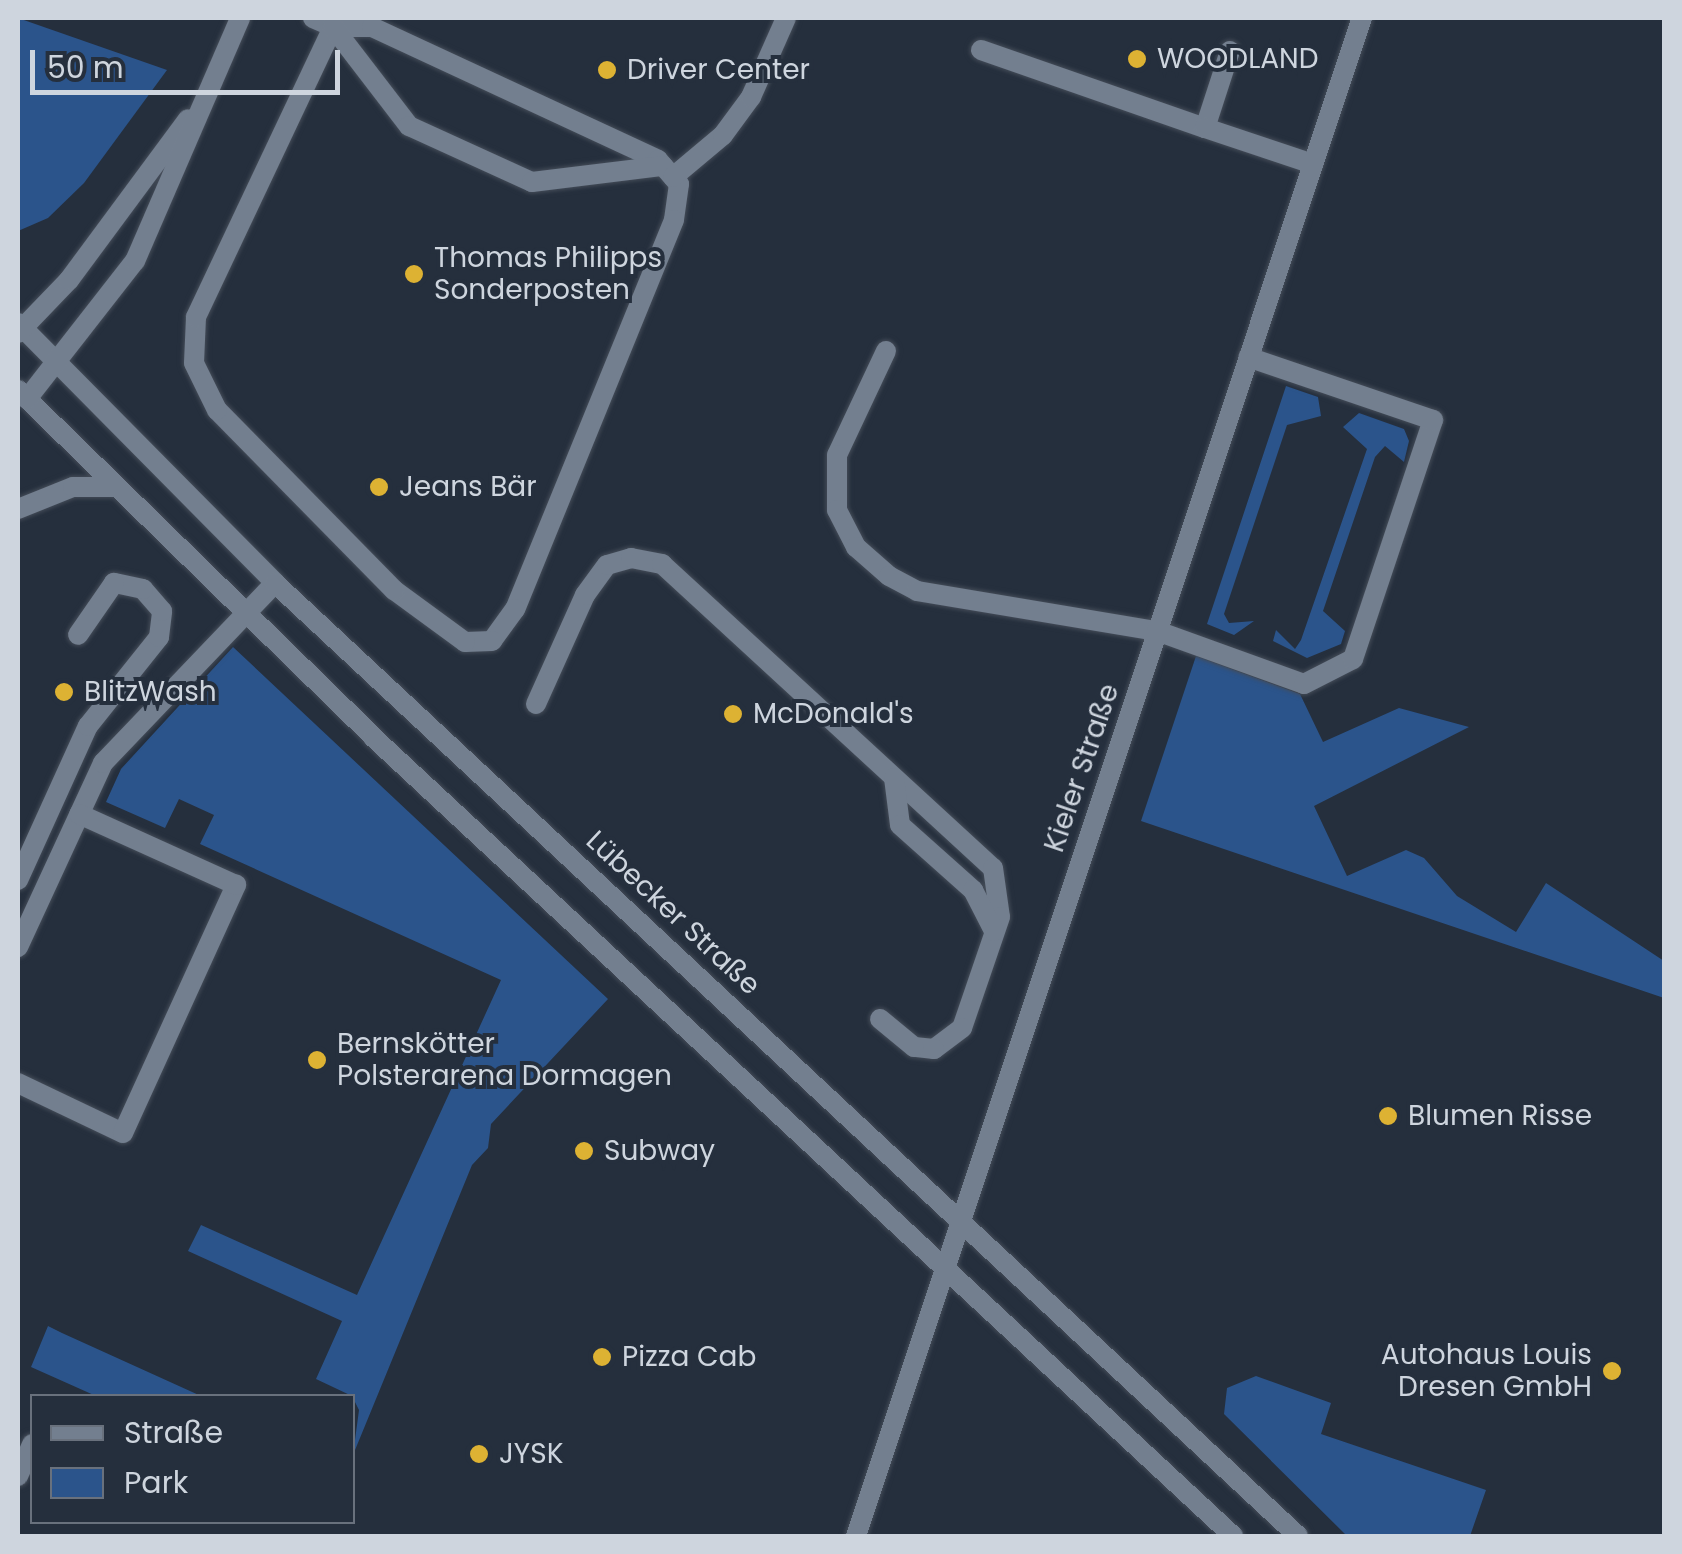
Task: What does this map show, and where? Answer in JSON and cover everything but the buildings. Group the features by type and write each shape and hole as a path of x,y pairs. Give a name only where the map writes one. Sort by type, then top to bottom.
{"street":[{"path":"240,18 193,114 169,190 134,261 59,361 21,399 1233,1536"},
{"path":"313,18 333,26 372,28 668,172 679,184 674,220 515,609 492,641 464,642 394,590 231,424 194,363 196,317 333,26"},
{"path":"333,26 409,126 532,182 668,172 723,134 751,96 786,18"},
{"name":"Kieler Straße","path":"856,1536 1362,18"},
{"path":"981,50 1313,164"},
{"path":"1205,128 1230,50"},
{"path":"19,328 69,280 193,114"},
{"name":"Lübecker Straße","path":"19,328 59,361 274,583 1298,1536"},
{"path":"886,351 837,455 837,510 856,547 917,592 1157,631 1304,684 1353,659 1433,420 1248,357"},
{"path":"18,509 73,488 117,487"},
{"path":"536,704 585,594 607,565 630,558 662,564 992,868 1000,893 994,933 962,1028 948,1043 914,1047 880,1019"},
{"path":"18,880 88,726 159,638 162,612 142,589 114,583 78,635"},
{"path":"18,947 103,763 274,583"},
{"path":"894,778 900,825 987,907 994,933"},
{"path":"18,1083 124,1133 236,886 79,814"},
{"path":"18,1476 30,1449"}],"green space":[{"path":"18,18 167,70 84,183 48,218 18,231"},
{"path":"1286,386 1318,397 1321,416 1287,425 1224,614 1229,623 1254,621 1234,635 1207,624"},
{"path":"1359,413 1404,429 1409,441 1404,462 1385,446 1375,457 1323,611 1345,631 1341,644 1307,658 1273,641 1276,630 1295,649 1301,640 1367,449 1343,427"},
{"path":"233,647 608,999 491,1124 488,1148 472,1165 355,1450 359,1410 355,1394 316,1379 342,1321 188,1251 201,1225 357,1295 501,980 200,844 214,815 179,799 165,828 106,802 121,769"},
{"path":"1196,656 1300,694 1323,742 1399,708 1469,727 1314,806 1347,876 1406,850 1424,858 1457,896 1516,932 1546,883 1664,961 1664,998 1141,821"},
{"path":"48,1326 197,1394 92,1394 31,1367"},
{"path":"1256,1376 1331,1403 1321,1434 1486,1490 1470,1536 1347,1536 1224,1414 1227,1388"}],"place":[{"name":"WOODLAND","path":"1137,59"},
{"name":"Driver Center","path":"607,70"},
{"name":"Thomas Philipps Sonderposten","path":"414,274"},
{"name":"Jeans Bär","path":"379,487"},
{"name":"BlitzWash","path":"64,692"},
{"name":"McDonald's","path":"733,714"},
{"name":"Bernskötter Polsterarena Dormagen","path":"317,1060"},
{"name":"Blumen Risse","path":"1388,1116"},
{"name":"Subway","path":"584,1151"},
{"name":"Pizza Cab","path":"602,1357"},
{"name":"Autohaus Louis Dresen GmbH","path":"1612,1371"},
{"name":"JYSK","path":"479,1454"}]}
